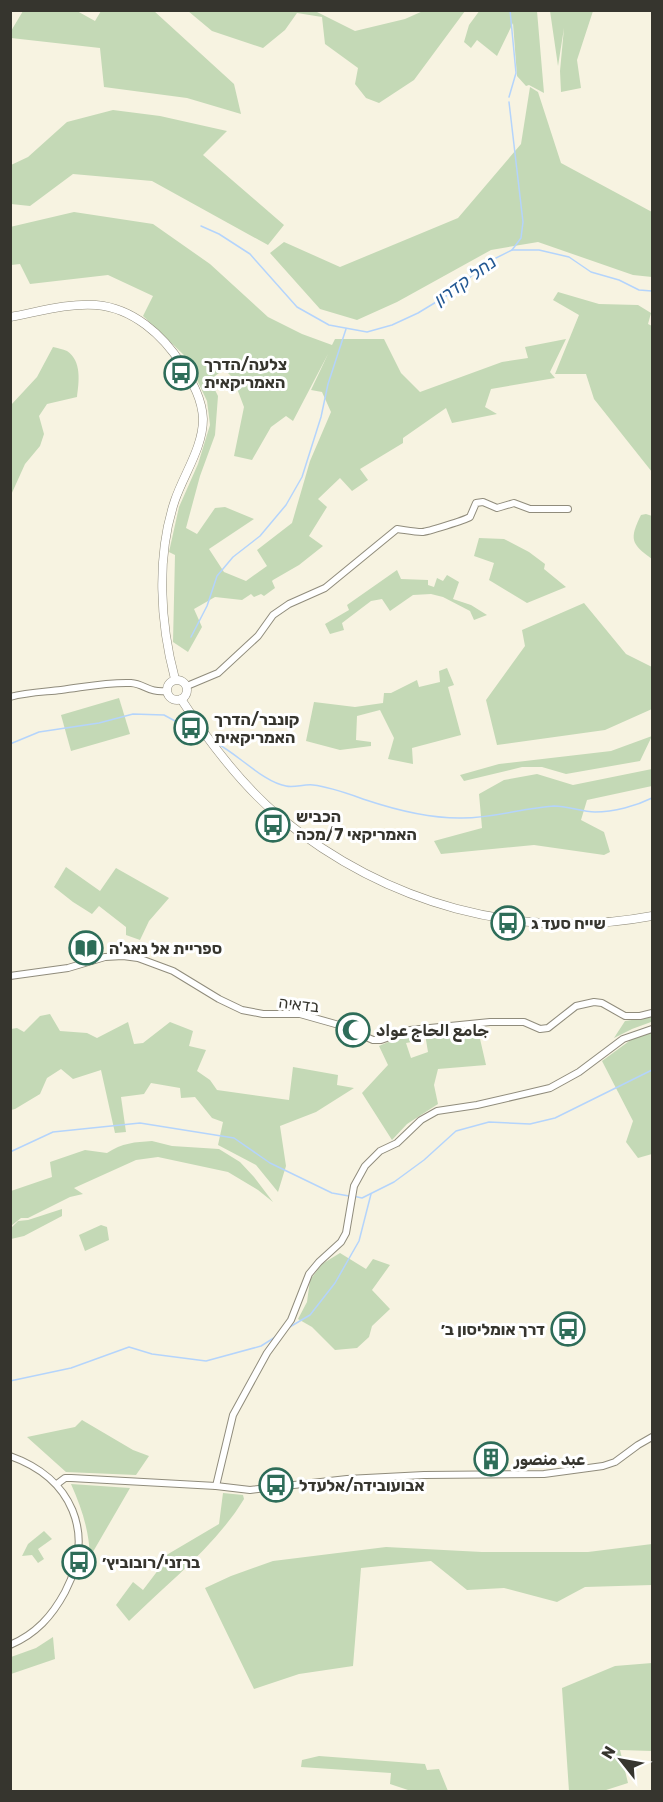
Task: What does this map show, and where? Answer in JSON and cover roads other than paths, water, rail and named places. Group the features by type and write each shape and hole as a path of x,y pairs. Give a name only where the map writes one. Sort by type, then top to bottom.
{"main road":[{"path":"10,317 70,306 96,305 114,309 135,318 158,333 196,387 203,419 200,440 173,506 164,553 166,642 174,680"},
{"path":"174,680 181,680 187,686 186,695 182,699 172,699 167,692 168,685 174,680"},
{"path":"182,699 201,730 237,774 281,817 322,848 383,883 445,906 474,914 511,920 555,924 599,924 652,916"}],"street":[{"path":"187,686 218,673 258,636 273,615 289,604 325,588 397,529 425,532 438,526 464,520 470,517 476,503 483,502 497,508 514,503 530,509 568,509"},
{"path":"10,697 104,683 136,684 154,692 167,692"},
{"name":"בדאיה","path":"10,976 68,968 105,957 138,958 173,971 242,1010 263,1014 300,1014 339,1025 373,1040 381,1040 410,1030 490,1022 524,1022 540,1029 548,1028 576,1006 594,1002 602,1003 625,1016 652,1013"},
{"path":"216,1486 233,1415 267,1353 291,1320 309,1274 341,1242 346,1233 354,1186 365,1166 380,1151 397,1143 421,1120 437,1111 477,1105 550,1088 579,1072 622,1039 652,1029"},
{"path":"57,1484 65,1478 71,1478 250,1490 347,1479 424,1475 531,1474 603,1466 615,1461 652,1437"},
{"path":"10,1455 39,1469 57,1484 76,1520 79,1543 75,1567 62,1598 45,1622 33,1633 10,1645"}],"waterway":[{"path":"509,97 516,73 510,10"},
{"path":"509,102 523,222 521,238 512,250"},
{"name":"נחל קדרון","path":"201,226 219,234 250,254 297,307 329,325 367,332 392,325 418,313 456,290 486,263 512,250 539,250 569,257 591,272 619,280 639,290 652,291"},
{"path":"191,637 207,606 217,576 233,557 260,536 286,505 302,477 346,329"},
{"path":"10,744 39,732 99,723 133,714 164,715 201,735"},
{"path":"216,743 277,783 289,786 326,787 389,807 436,817 483,817 554,806 602,812 625,808 652,798"},
{"path":"353,1196 362,1198 394,1182 424,1160 456,1131 489,1122 530,1124 555,1118 652,1070"},
{"path":"10,1152 53,1132 140,1123 234,1138 270,1163 332,1193 349,1196"},
{"path":"288,1328 310,1315 335,1283 359,1241 371,1194"},
{"path":"10,1381 71,1368 129,1347 152,1354 206,1361 261,1346 277,1336"}],"place":[{"name":"צלעה/הדרך האמריקאית","path":"181,373"},
{"name":"קונבר/הדרך האמריקאית","path":"191,728"},
{"name":"הכביש האמריקאי 7/מכה","path":"273,825"},
{"name":"שייח סעד ג","path":"508,923"},
{"name":"ספריית אל נאג'ה","path":"86,948"},
{"name":"جامع الحاج عواد","path":"353,1030"},
{"name":"דרך אומליסון ב׳","path":"568,1329"},
{"name":"عبد منصور","path":"491,1459"},
{"name":"אבועובידה/אלעדל","path":"276,1485"},
{"name":"ברזני/רובוביץ׳","path":"79,1562"}]}
